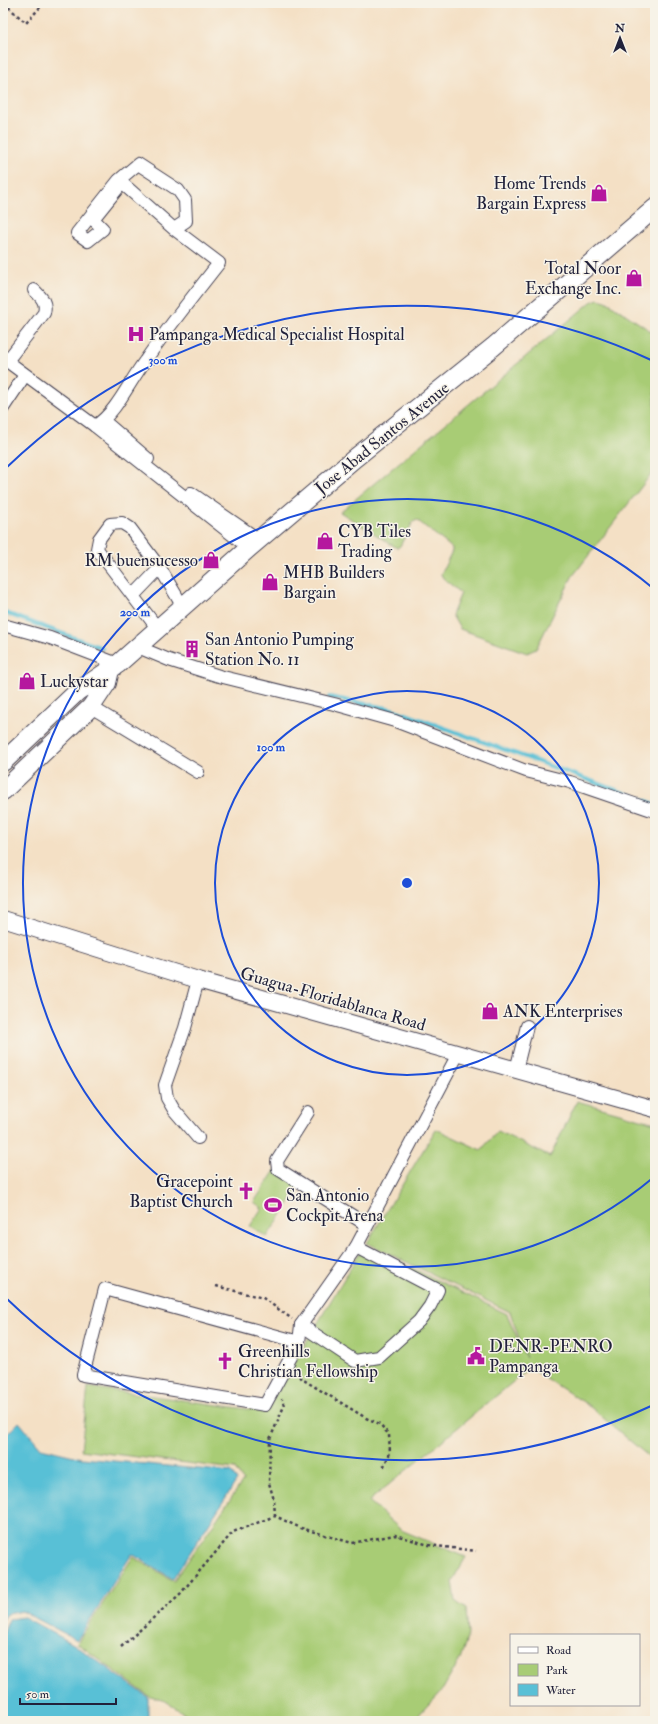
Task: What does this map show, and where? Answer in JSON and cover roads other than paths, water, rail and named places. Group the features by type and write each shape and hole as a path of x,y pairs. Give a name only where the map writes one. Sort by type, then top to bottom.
{"highway":[{"name":"Jose Abad Santos Avenue","path":"3,762 78,691 114,667 138,647 254,544 355,458 493,347 655,208"},
{"path":"3,791 91,707 108,683 114,667"}],"main road":[{"name":"Guagua-Floridablanca Road","path":"3,919 198,980 655,1109"}],"street":[{"path":"99,423 129,386 144,361 219,263 174,229 122,183 93,219 103,229 88,241 77,233 119,180 138,164 178,190 185,200 186,221 174,229"},
{"path":"34,290 42,298 45,304 44,313 7,361 25,375 99,423 254,544"},
{"path":"3,408 25,375"},
{"path":"158,629 97,550 97,544 105,528 110,524 122,523 128,526 160,568 183,607"},
{"path":"133,596 160,568"},
{"path":"3,625 50,638 114,667"},
{"path":"138,647 169,660 219,676 334,704 395,721 526,771 570,782 655,811"},
{"path":"91,707 198,772"},
{"path":"198,980 185,1028 165,1086 167,1098 174,1110 198,1138"},
{"path":"516,1070 527,1026"},
{"path":"299,1342 105,1289 83,1375 266,1405 299,1342 301,1325 356,1247 458,1054"},
{"path":"308,1112 277,1161 278,1169 367,1225"},
{"path":"301,1325 355,1361 379,1357 419,1320 430,1306 438,1290 356,1247"}],"water":[{"path":"19,1422 41,1448 82,1458 231,1472 237,1480 173,1579 132,1554 77,1640 22,1611 7,1614 3,1620 3,1438"},
{"path":"24,1617 75,1645 148,1697 148,1721 3,1721 3,1634 9,1619"}],"waterway":[{"path":"3,612 102,648"},
{"path":"329,697 392,709 655,804"}],"place":[{"name":"Home Trends Bargain Express","path":"599,193"},
{"name":"Total Noor Exchange Inc.","path":"634,278"},
{"name":"Pampanga Medical Specialist Hospital","path":"136,334"},
{"name":"CYB Tiles Trading","path":"325,541"},
{"name":"RM buensucesso","path":"211,560"},
{"name":"MHB Builders Bargain","path":"270,582"},
{"name":"San Antonio Pumping Station No. 11","path":"192,649"},
{"name":"Luckystar","path":"27,681"},
{"name":"ANK Enterprises","path":"490,1011"},
{"name":"Gracepoint Baptist Church","path":"246,1191"},
{"name":"San Antonio Cockpit Arena","path":"273,1205"},
{"name":"DENR-PENRO Pampanga","path":"476,1356"},
{"name":"Greenhills Christian Fellowship","path":"225,1361"}]}
